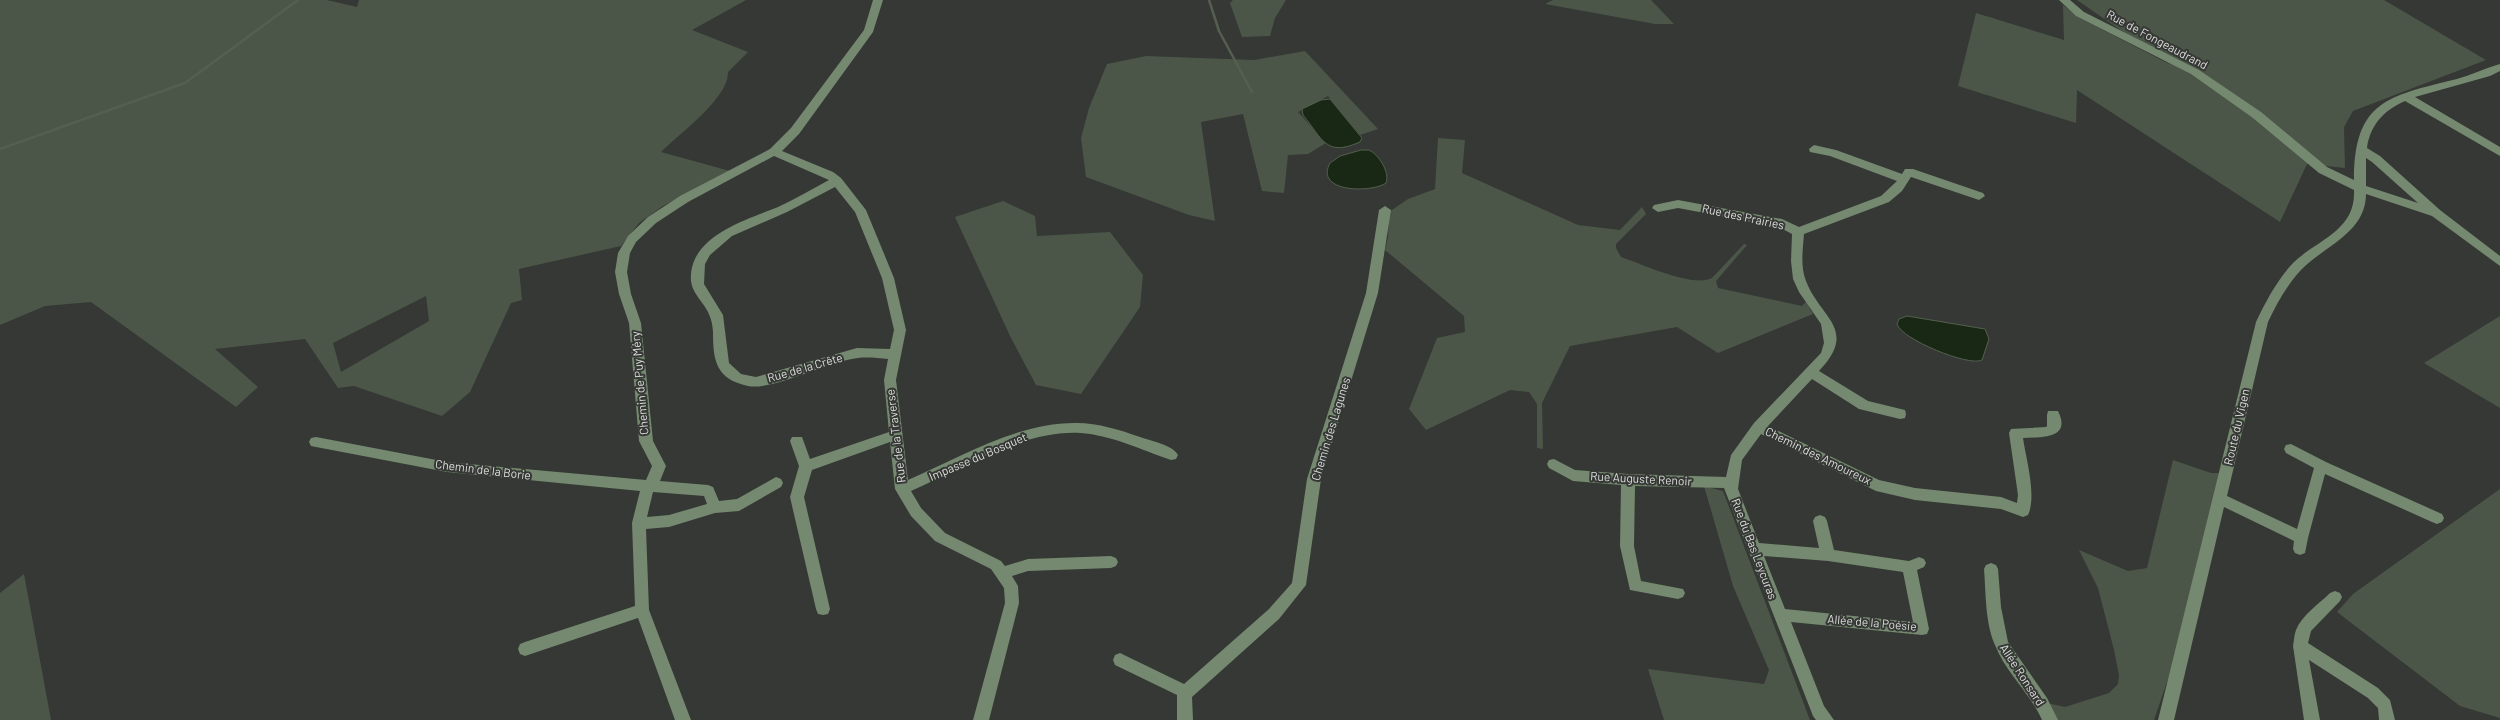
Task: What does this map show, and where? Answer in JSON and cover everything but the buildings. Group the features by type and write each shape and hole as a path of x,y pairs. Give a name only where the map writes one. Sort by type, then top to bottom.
{"street":[{"name":"Chemin de Puy Méry","path":"683,720 642,610 639,524 646,492 657,475 659,466 646,441 635,323 625,294 621,272 624,253 632,239 652,220 684,199 774,152 795,131 870,30 878,0"},
{"name":"Rue de Fongeaudrand","path":"2064,0 2080,14 2194,72 2257,114 2317,166 2360,188 2436,213"},
{"name":"Route du Vigen","path":"2166,720 2262,322 2267,310 2297,267 2350,224 2359,207 2360,149 2370,119 2387,105 2407,97 2472,80 2500,67"},
{"path":"2407,97 2500,152"},
{"path":"1814,149 1832,153 1904,179"},
{"path":"2360,149 2376,159 2436,213 2500,262"},
{"name":"Rue de la Traverse","path":"774,152 820,170 837,181 860,210 888,278 900,330 890,380 902,489 916,512 940,536 996,565 1003,573"},
{"path":"1798,232 1885,199 1909,172 1979,196"},
{"name":"Rue de la Crête","path":"837,181 785,208 726,234 709,248 699,266 697,278 698,285 717,315 719,357 724,369 733,376 742,380 756,382 857,353 896,354"},
{"name":"Rue des Prairies","path":"1658,208 1678,204 1782,223 1798,232 1797,257 1799,279 1810,300 1823,314"},
{"name":"Chemin des Lagunes","path":"1186,692 1274,614 1299,585 1314,479 1372,293 1385,210"},
{"name":"Rue du Bas Leycuras","path":"1823,314 1829,330 1831,344 1826,354 1759,427 1736,459 1731,489 1818,711 1826,720"},
{"path":"1810,372 1864,405 1900,414"},
{"name":"Chemin des Amoureux","path":"1759,427 1876,485 1915,494 2000,503 2023,511 2025,495 2016,432 2048,432 2054,428 2053,415"},
{"name":"Impasse du Bosquet","path":"902,489 1030,434 1078,427 1140,441 1170,455"},
{"path":"806,466 896,435"},
{"path":"797,441 806,466 797,497 823,608"},
{"name":"Chemin de la Borie","path":"316,442 447,466 708,491 715,507"},
{"path":"2291,449 2321,466 2437,518"},
{"name":"Rue Auguste Renoir","path":"1554,464 1573,475 1628,480 1731,483"},
{"path":"2220,499 2300,544 2321,466"},
{"path":"1628,480 1627,546 1635,586 1678,593"},
{"path":"639,524 669,521 715,507 739,505 776,483"},
{"path":"1754,549 1828,555 1820,521"},
{"name":"Allée de la Poésie","path":"1780,615 1922,629 1914,565 1828,555"},
{"path":"981,720 1012,603 1011,586 1003,573 1028,565 1111,562"},
{"name":"Allée Ronsard","path":"1991,569 1994,607 2001,643 2010,659 2042,703 2050,720"},
{"path":"2312,720 2311,701 2300,646 2302,632 2335,597"},
{"path":"525,649 642,610"},
{"path":"2300,646 2373,693 2385,705 2387,720"},
{"path":"1120,660 1186,692 1184,698 1185,720"}],"shaded area":[{"path":"0,0 327,0 357,7 359,0 746,0 692,30 748,52 728,72 726,82 712,104 661,152 730,171 663,206 639,223 621,246 519,269 522,300 511,303 470,392 442,416 354,386 338,388 305,339 215,349 258,387 236,407 91,302 45,306 0,325","holes":["426,296 429,321 341,372 333,343"]},
{"path":"1233,0 1286,0 1275,18 1270,36 1242,37 1230,3"},
{"path":"1553,0 1651,0 1674,24 1655,24 1545,4"},
{"path":"2077,0 2384,0 2486,60 2353,111 2344,127 2345,168 2307,164 2280,222 2077,90 2076,123 1958,86 1976,13 2064,40 2063,5 2078,17 2171,65"},
{"path":"1305,51 1378,129 1360,135 1328,96 1298,112 1326,143 1308,154 1288,155 1284,193 1262,191 1243,114 1201,122 1215,221 1189,215 1086,177 1081,138 1089,108 1107,64 1146,56 1254,60"},
{"path":"1330,99 1362,138 1360,142 1340,148 1332,147 1326,144 1303,115 1302,109 1321,100"},
{"path":"1438,138 1465,140 1462,173 1578,225 1620,230 1642,207 1646,214 1616,244 1616,248 1621,257 1654,269 1680,278 1703,280 1712,278 1744,244 1747,245 1716,281 1718,288 1802,306 1806,302 1813,314 1718,353 1677,327 1570,346 1542,403 1543,449 1537,448 1537,404 1529,392 1510,390 1426,430 1409,409 1437,338 1465,332 1464,316 1385,250 1388,237 1389,212 1408,199 1435,189"},
{"path":"1361,150 1373,152 1380,160 1385,169 1386,183 1358,189 1337,185 1330,180 1327,173 1330,163 1340,156"},
{"path":"1003,201 1035,216 1037,236 1110,232 1143,275 1140,307 1081,394 1036,385 1011,338 955,217"},
{"path":"1907,316 1985,329 1989,339 1982,360 1975,361 1950,356 1910,337 1897,324 1899,319"},
{"path":"2500,316 2500,408 2424,363"},
{"path":"2173,460 2211,473 2220,473 2191,612 2154,720 2055,720 2047,703 2065,707 2109,693 2118,684 2119,675 2114,650 2098,588 2079,550 2128,571 2147,568"},
{"path":"1704,486 1723,491 1810,720 1664,720 1648,669 1764,684 1769,670 1733,586"},
{"path":"2500,489 2500,718 2460,706 2337,612 2353,594"},
{"path":"24,574 51,720 0,720 0,593"}],"waterway":[{"path":"0,149 185,83 298,0"},
{"path":"1209,0 1219,31 1252,92"}]}
